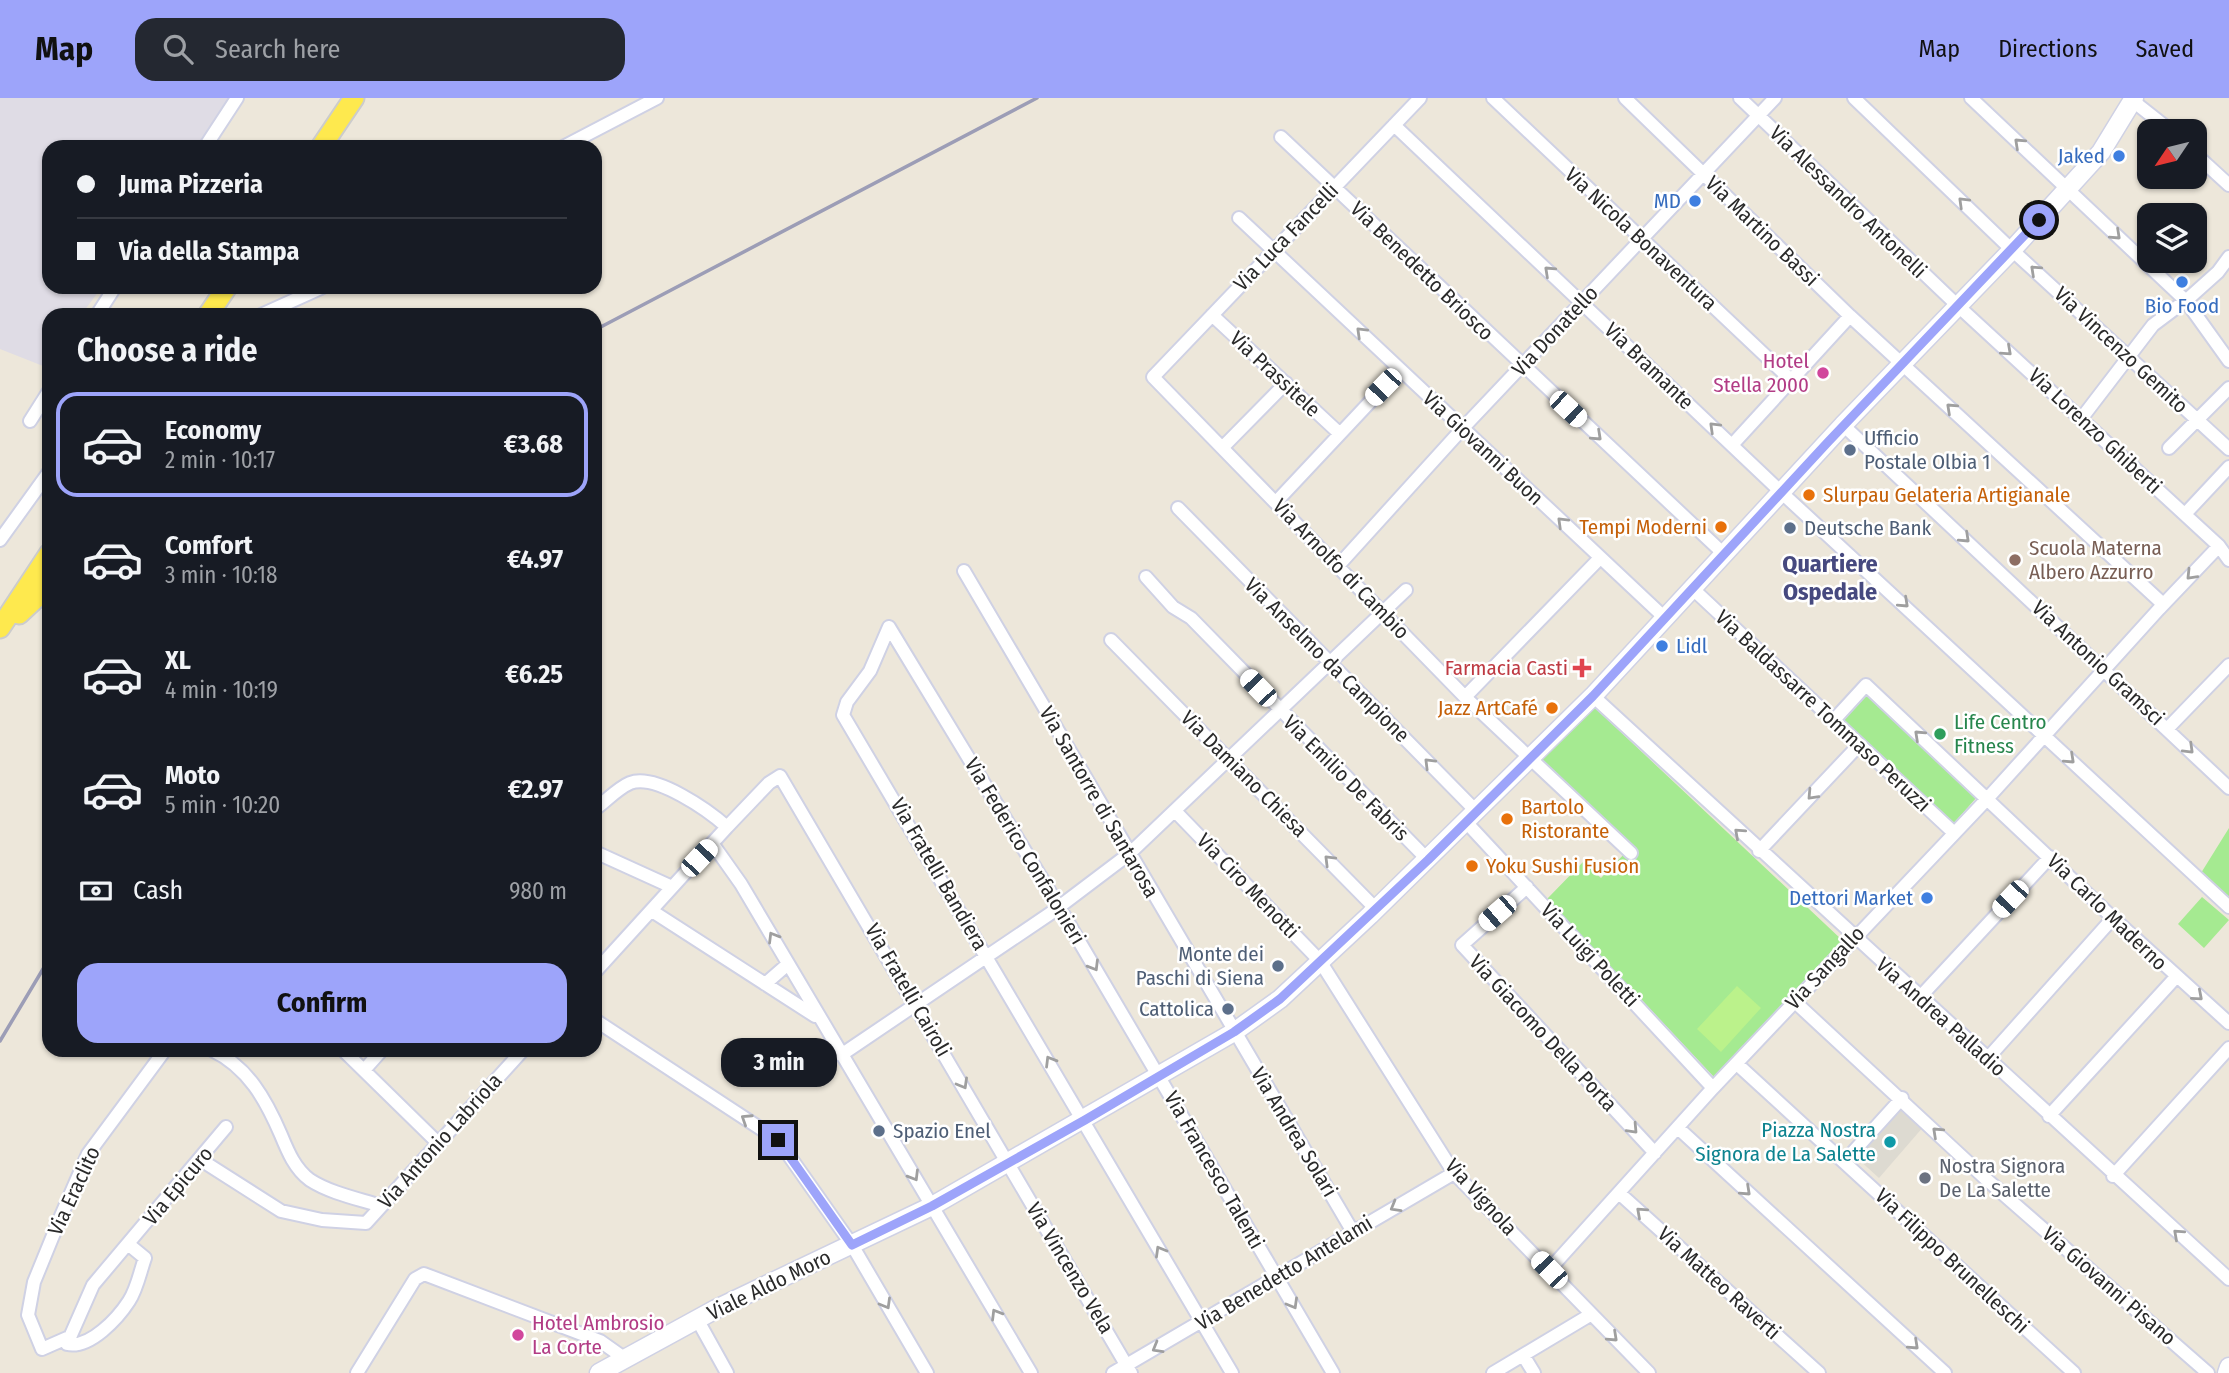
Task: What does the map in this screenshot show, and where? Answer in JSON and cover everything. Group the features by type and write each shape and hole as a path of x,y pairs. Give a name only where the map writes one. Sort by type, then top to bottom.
{"main road":[{"path":"326,140 354,98"},
{"name":"Viale Aldo Moro","path":"599,1373 697,1319 932,1206 1234,1032 1280,999 1530,760 1694,590 1843,425 2012,250 2101,152 2134,100"},
{"path":"0,630 42,565"},
{"path":"0,630 42,592"},
{"path":"2227,1373 2229,1367"}],"street":[{"path":"210,140 237,98"},
{"path":"576,140 657,98"},
{"name":"Via Luca Fancelli","path":"1153,377 1420,98"},
{"name":"Via Nicola Bonaventura","path":"1493,98 1790,379"},
{"name":"Via Martino Bassi","path":"1625,98 1850,316 2163,604"},
{"name":"Via Alessandro Antonelli","path":"1740,98 1957,305"},
{"name":"Via Donatello","path":"1337,567 1701,173 1775,98"},
{"name":"Via Vincenzo Gemito","path":"1854,98 2012,250 2229,449"},
{"path":"1971,98 2186,300 2229,361"},
{"path":"2134,100 2157,119"},
{"name":"Via Bramante","path":"1394,125 1781,492 2229,907"},
{"name":"Via Benedetto Briosco","path":"1281,137 1725,555"},
{"path":"2207,165 2229,185"},
{"name":"Via Giovanni Buon","path":"1239,218 1666,619"},
{"path":"2081,419 2152,325 2223,269 2229,257"},
{"path":"276,308 308,294"},
{"name":"Via Lorenzo Ghiberti","path":"1957,305 2220,546 2229,560"},
{"name":"Via Prassitele","path":"1212,315 1339,433"},
{"path":"1732,444 1850,316"},
{"path":"1276,502 1399,370"},
{"name":"Via Arnolfo di Cambio","path":"1153,377 1465,697 1630,853"},
{"path":"1223,447 1286,383"},
{"path":"2169,448 2229,388"},
{"path":"30,421 42,402"},
{"name":"Via Antonio Gramsci","path":"1843,425 2105,668 2229,788"},
{"path":"2185,514 2229,467"},
{"path":"0,540 42,482"},
{"name":"Via Anselmo da Campione","path":"1178,508 1329,663 1472,817"},
{"name":"Via Sangallo","path":"1549,1270 1713,1088 1987,799 2043,734 2220,546"},
{"path":"1465,697 1600,558"},
{"name":"Via Santorre di Santarosa","path":"964,571 1234,1032"},
{"name":"Via Emilio De Fabris","path":"1146,577 1173,607 1191,618 1428,860"},
{"path":"841,1055 1059,907 1129,854 1406,590"},
{"name":"Via Baldassarre Tommaso Peruzzi","path":"1694,590 1953,832"},
{"name":"Via Federico Confalonieri","path":"890,627 1159,1076"},
{"name":"Via Fratelli Bandiera","path":"890,627 870,671 847,702 843,715 1085,1120 1232,1373"},
{"name":"Via Damiano Chiesa","path":"1111,640 1376,909"},
{"path":"2168,728 2229,665"},
{"name":"Via Carlo Maderno","path":"1833,721 1866,685 2176,977 2229,1023"},
{"name":"Via Andrea Palladio","path":"1593,696 1853,938 1921,996 2113,1177 2229,1279"},
{"path":"1759,851 1859,745"},
{"name":"Via Fratelli Cairoli","path":"727,827 769,783 780,776 917,1004 1008,1164"},
{"path":"602,804 632,782 655,783 707,809 727,827 602,965"},
{"name":"Via Ciro Menotti","path":"1175,811 1321,961"},
{"name":"Via Luigi Poletti","path":"1472,817 1527,887 1713,1088"},
{"path":"712,843 791,969 1031,1373"},
{"path":"602,855 671,887"},
{"path":"1921,996 2050,857"},
{"name":"Via Giacomo Della Porta","path":"1527,887 1462,946 1655,1153"},
{"path":"652,911 818,1018"},
{"path":"1988,1058 2113,918"},
{"name":"Via Vignola","path":"1321,961 1454,1173 1649,1373"},
{"path":"770,988 791,969"},
{"path":"2049,1116 2176,977"},
{"name":"Via Giovanni Pisano","path":"1794,1001 1902,1098 1986,1179 2208,1373"},
{"path":"602,1025 778,1140 852,1245 927,1373"},
{"name":"Via Andrea Solari","path":"1234,1032 1353,1232"},
{"path":"2113,1177 2229,1048"},
{"name":"Via Eraclito","path":"42,1349 28,1315 34,1282 88,1154 160,1057"},
{"path":"227,1057 233,1060 253,1083 268,1107 292,1160 310,1180 381,1206"},
{"path":"351,1057 438,1143"},
{"path":"365,1069 376,1057"},
{"name":"Via Antonio Labriola","path":"201,1160 281,1211 322,1220 366,1223 517,1057"},
{"name":"Via Filippo Brunelleschi","path":"1737,1064 2074,1373"},
{"name":"Via Francesco Talenti","path":"1159,1076 1333,1373"},
{"path":"1844,1162 1902,1098"},
{"name":"Via Epicuro","path":"128,1244 145,1258 131,1299 112,1322 93,1336 73,1345 67,1344 67,1338 93,1285 128,1244 201,1160 226,1127"},
{"path":"1678,1128 1944,1373"},
{"name":"Via Vincenzo Vela","path":"1008,1164 1129,1369"},
{"name":"Via Benedetto Antelami","path":"1113,1373 1129,1369 1201,1322 1454,1173"},
{"name":"Via Matteo Raverti","path":"1619,1192 1819,1373"},
{"path":"356,1373 415,1279 424,1274 600,1341 624,1358"},
{"path":"1493,1373 1590,1315"},
{"path":"697,1319 727,1373"},
{"name":"Via Epicuro","path":"42,1349 67,1338"},
{"path":"1524,1355 1534,1373"}],"shaded area":[{"path":"0,98 242,98 211,140 42,140 42,294 97,294 86,308 42,308 42,366 0,349"},
{"name":"Piazza Nostra Signora de La Salette","path":"1902,1106 1924,1126 1879,1178 1857,1158"}],"green space":[{"path":"1866,691 1977,797 1953,824 1840,721"},
{"path":"1593,706 1842,940 1714,1077 1547,899 1583,862 1601,878 1628,850 1538,762"},
{"path":"2229,828 2229,899 2201,873"},
{"path":"2202,897 2229,920 2204,948 2178,924"},
{"path":"1737,986 1761,1008 1721,1052 1697,1029"}],"railway":[{"path":"602,326 1037,98"},
{"path":"0,1041 42,971"}],"place":[{"name":"Jaked","path":"2119,156"},
{"name":"MD","path":"1695,201"},
{"name":"Bio Food","path":"2182,282"},
{"name":"Hotel Stella 2000","path":"1823,373"},
{"name":"Ufficio Postale Olbia 1","path":"1850,450"},
{"name":"Slurpau Gelateria Artigianale","path":"1809,495"},
{"name":"Tempi Moderni","path":"1721,527"},
{"name":"Deutsche Bank","path":"1790,528"},
{"name":"Scuola Materna Albero Azzurro","path":"2015,560"},
{"name":"Lidl","path":"1662,646"},
{"name":"Farmacia Casti","path":"1582,668"},
{"name":"Jazz ArtCafé","path":"1552,708"},
{"name":"Life Centro Fitness","path":"1940,734"},
{"name":"Bartolo Ristorante","path":"1507,819"},
{"name":"Yoku Sushi Fusion","path":"1472,866"},
{"name":"Dettori Market","path":"1927,898"},
{"name":"Monte dei Paschi di Siena","path":"1278,966"},
{"name":"Cattolica","path":"1228,1009"},
{"name":"Spazio Enel","path":"879,1131"},
{"name":"Piazza Nostra Signora de La Salette","path":"1890,1142"},
{"name":"Nostra Signora De La Salette","path":"1925,1178"},
{"name":"Hotel Ambrosio La Corte","path":"518,1335"}],"district":[{"name":"Quartiere Ospedale","path":"1830,578"}],"route":[{"path":"778,1140 852,1245 932,1206 1085,1120 1234,1032 1280,999 1428,860 1593,696 1694,590 1781,492 2039,220"}]}
